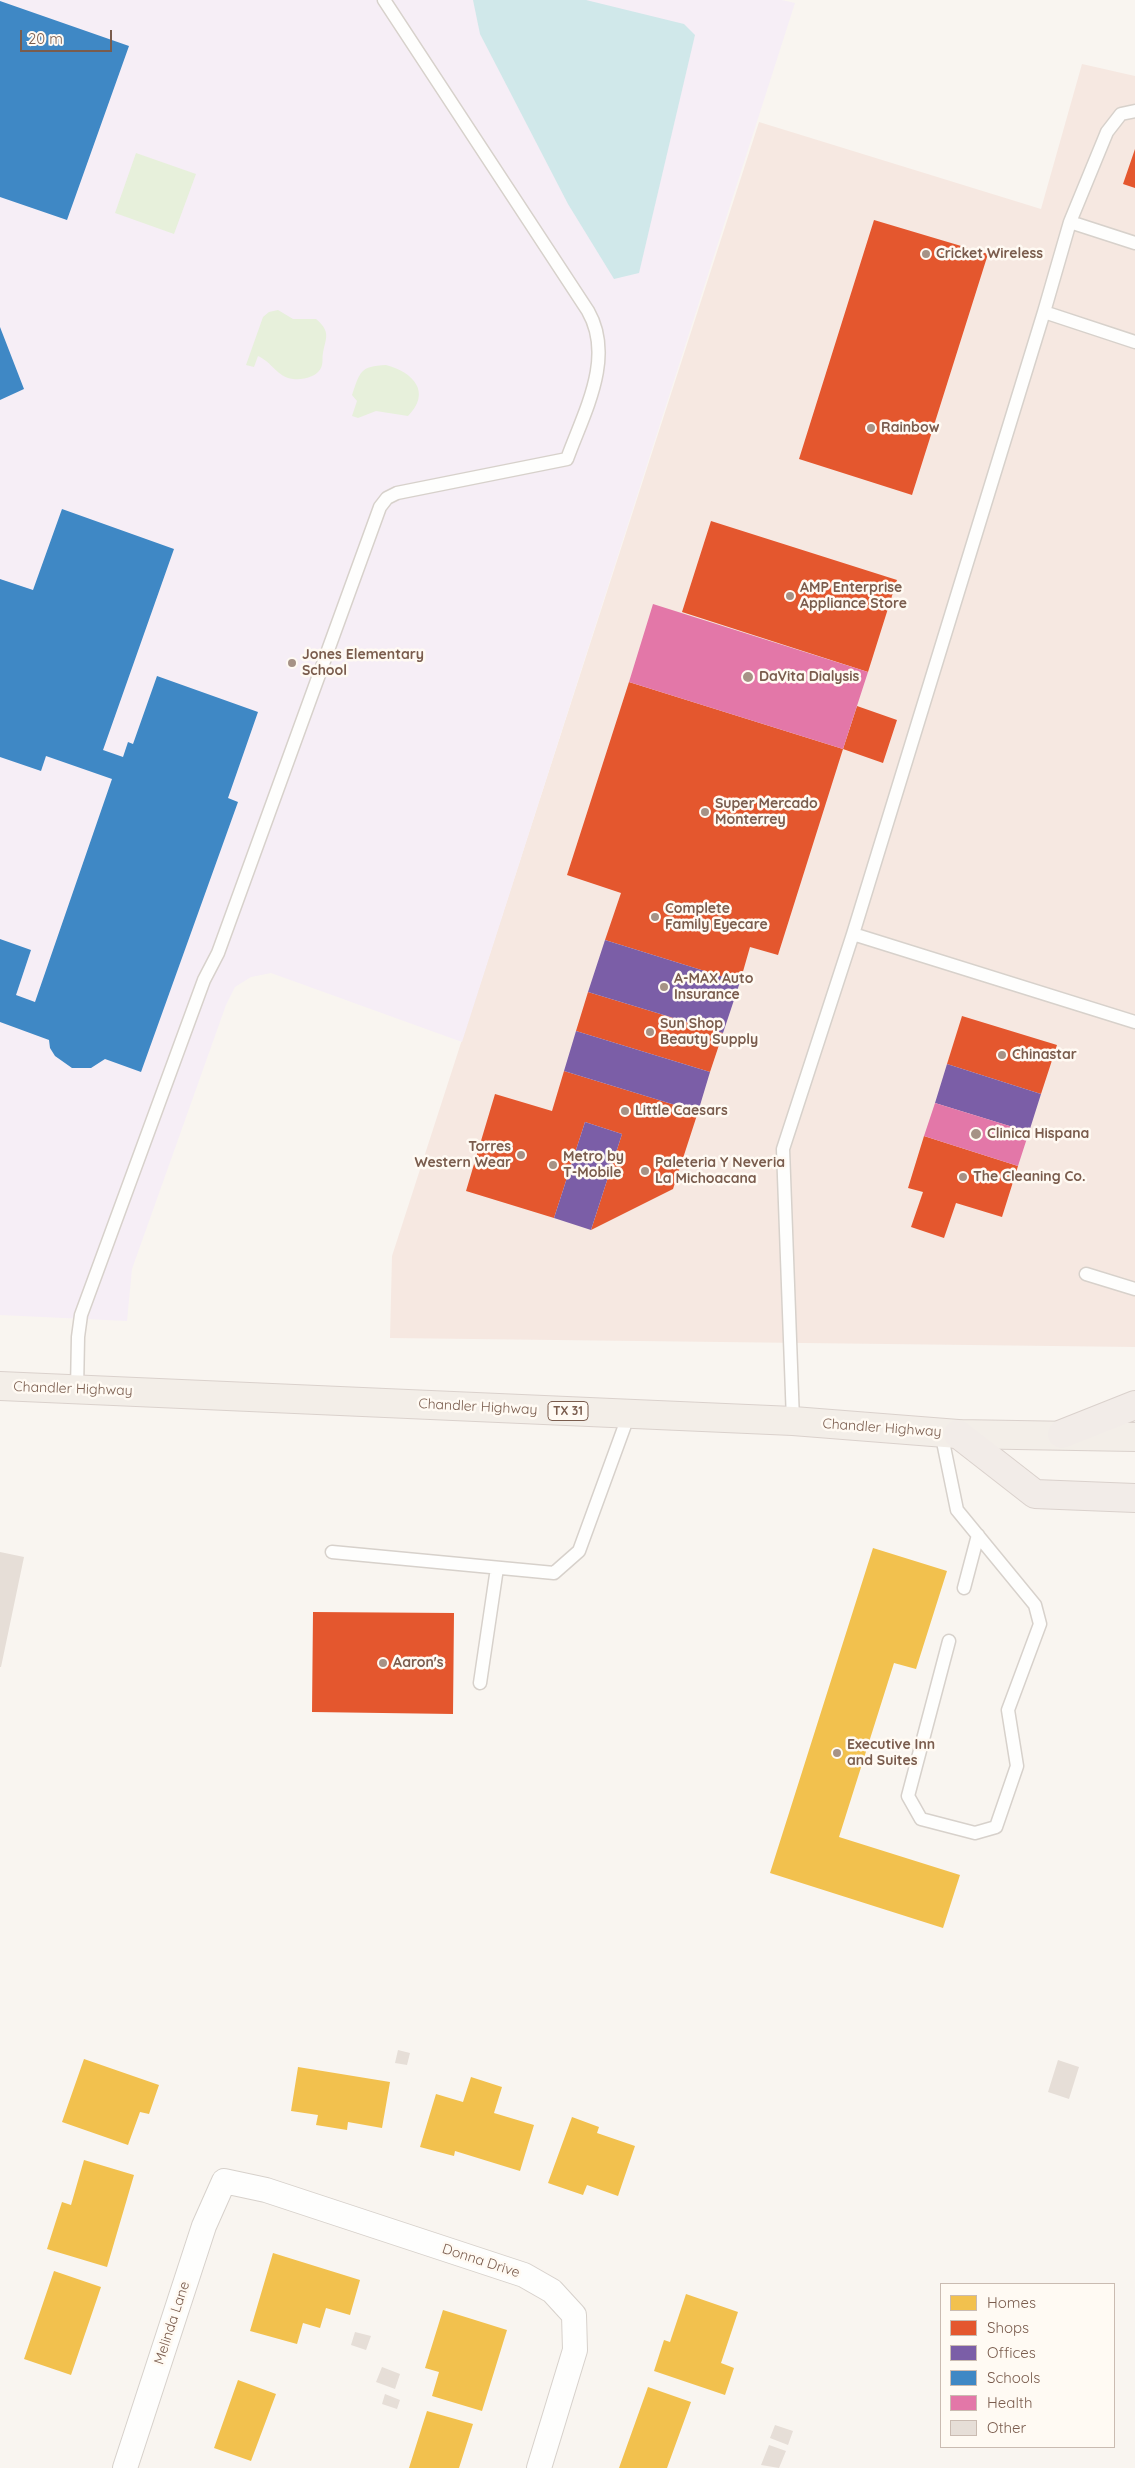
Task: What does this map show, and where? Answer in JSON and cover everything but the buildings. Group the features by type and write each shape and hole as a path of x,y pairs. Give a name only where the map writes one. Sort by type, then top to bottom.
{"highway":[{"path":"1062,1434 1135,1405"},
{"path":"949,1433 1035,1494 1135,1498"}],"main road":[{"name":"Chandler Highway","path":"0,1386 793,1422 949,1433 1135,1437"}],"street":[{"name":"Melinda Lane","path":"125,2468 204,2226 224,2181"},
{"name":"Donna Drive","path":"224,2181 266,2190 514,2272 552,2291 574,2315 576,2350 539,2468"}],"lane":[{"path":"77,1390 78,1337 81,1315 201,989 218,953 380,507 387,498 397,493 567,459 599,366 600,351 596,326 384,0"},
{"path":"793,1422 783,1150 853,934 1070,222 1107,132 1120,114 1135,111"},
{"path":"1070,222 1135,243"},
{"path":"1044,312 1135,342"},
{"path":"853,934 1135,1022"},
{"path":"1086,1274 1135,1289"},
{"path":"332,1552 554,1573 579,1551 629,1414"},
{"path":"949,1433 957,1510 1035,1605 1040,1624 1008,1710 1017,1766 996,1827 975,1833 921,1819 908,1796 950,1641"},
{"path":"964,1588 978,1535"},
{"path":"480,1683 497,1568"}],"shaded area":[{"name":"Jones Elementary School","path":"0,0 782,0 795,3 462,1042 271,973 251,977 235,987 226,1005 132,1269 127,1321 0,1315"},
{"path":"1082,64 1135,76 1135,1347 390,1338 392,1256 759,122 1041,209"}],"green space":[{"path":"136,153 196,174 174,234 115,213"},
{"path":"278,310 293,319 316,319 326,331 322,365 314,375 301,379 287,378 258,356 254,367 246,365 263,317 269,312"},
{"path":"386,365 404,373 416,384 419,391 415,407 408,416 376,411 358,418 352,416 357,401 352,395 359,376 366,369"}],"water":[{"path":"473,0 586,0 684,24 695,35 639,273 614,279 568,204 480,34"}],"place":[{"name":"Cricket Wireless","path":"926,254"},
{"name":"Rainbow","path":"871,428"},
{"name":"AMP Enterprise Appliance Store","path":"790,596"},
{"name":"Jones Elementary School","path":"292,663"},
{"name":"DaVita Dialysis","path":"748,677"},
{"name":"Super Mercado Monterrey","path":"705,812"},
{"name":"Complete Family Eyecare","path":"655,917"},
{"name":"A-MAX Auto Insurance","path":"664,987"},
{"name":"Sun Shop Beauty Supply","path":"650,1032"},
{"name":"Chinastar","path":"1002,1055"},
{"name":"Little Caesars","path":"625,1111"},
{"name":"Clinica Hispana","path":"976,1134"},
{"name":"Torres Western Wear","path":"521,1155"},
{"name":"Metro by T-Mobile","path":"553,1165"},
{"name":"Paleteria Y Neveria La Michoacana","path":"645,1171"},
{"name":"The Cleaning Co.","path":"963,1177"},
{"name":"Aaron's","path":"383,1663"},
{"name":"Executive Inn and Suites","path":"837,1753"}]}
